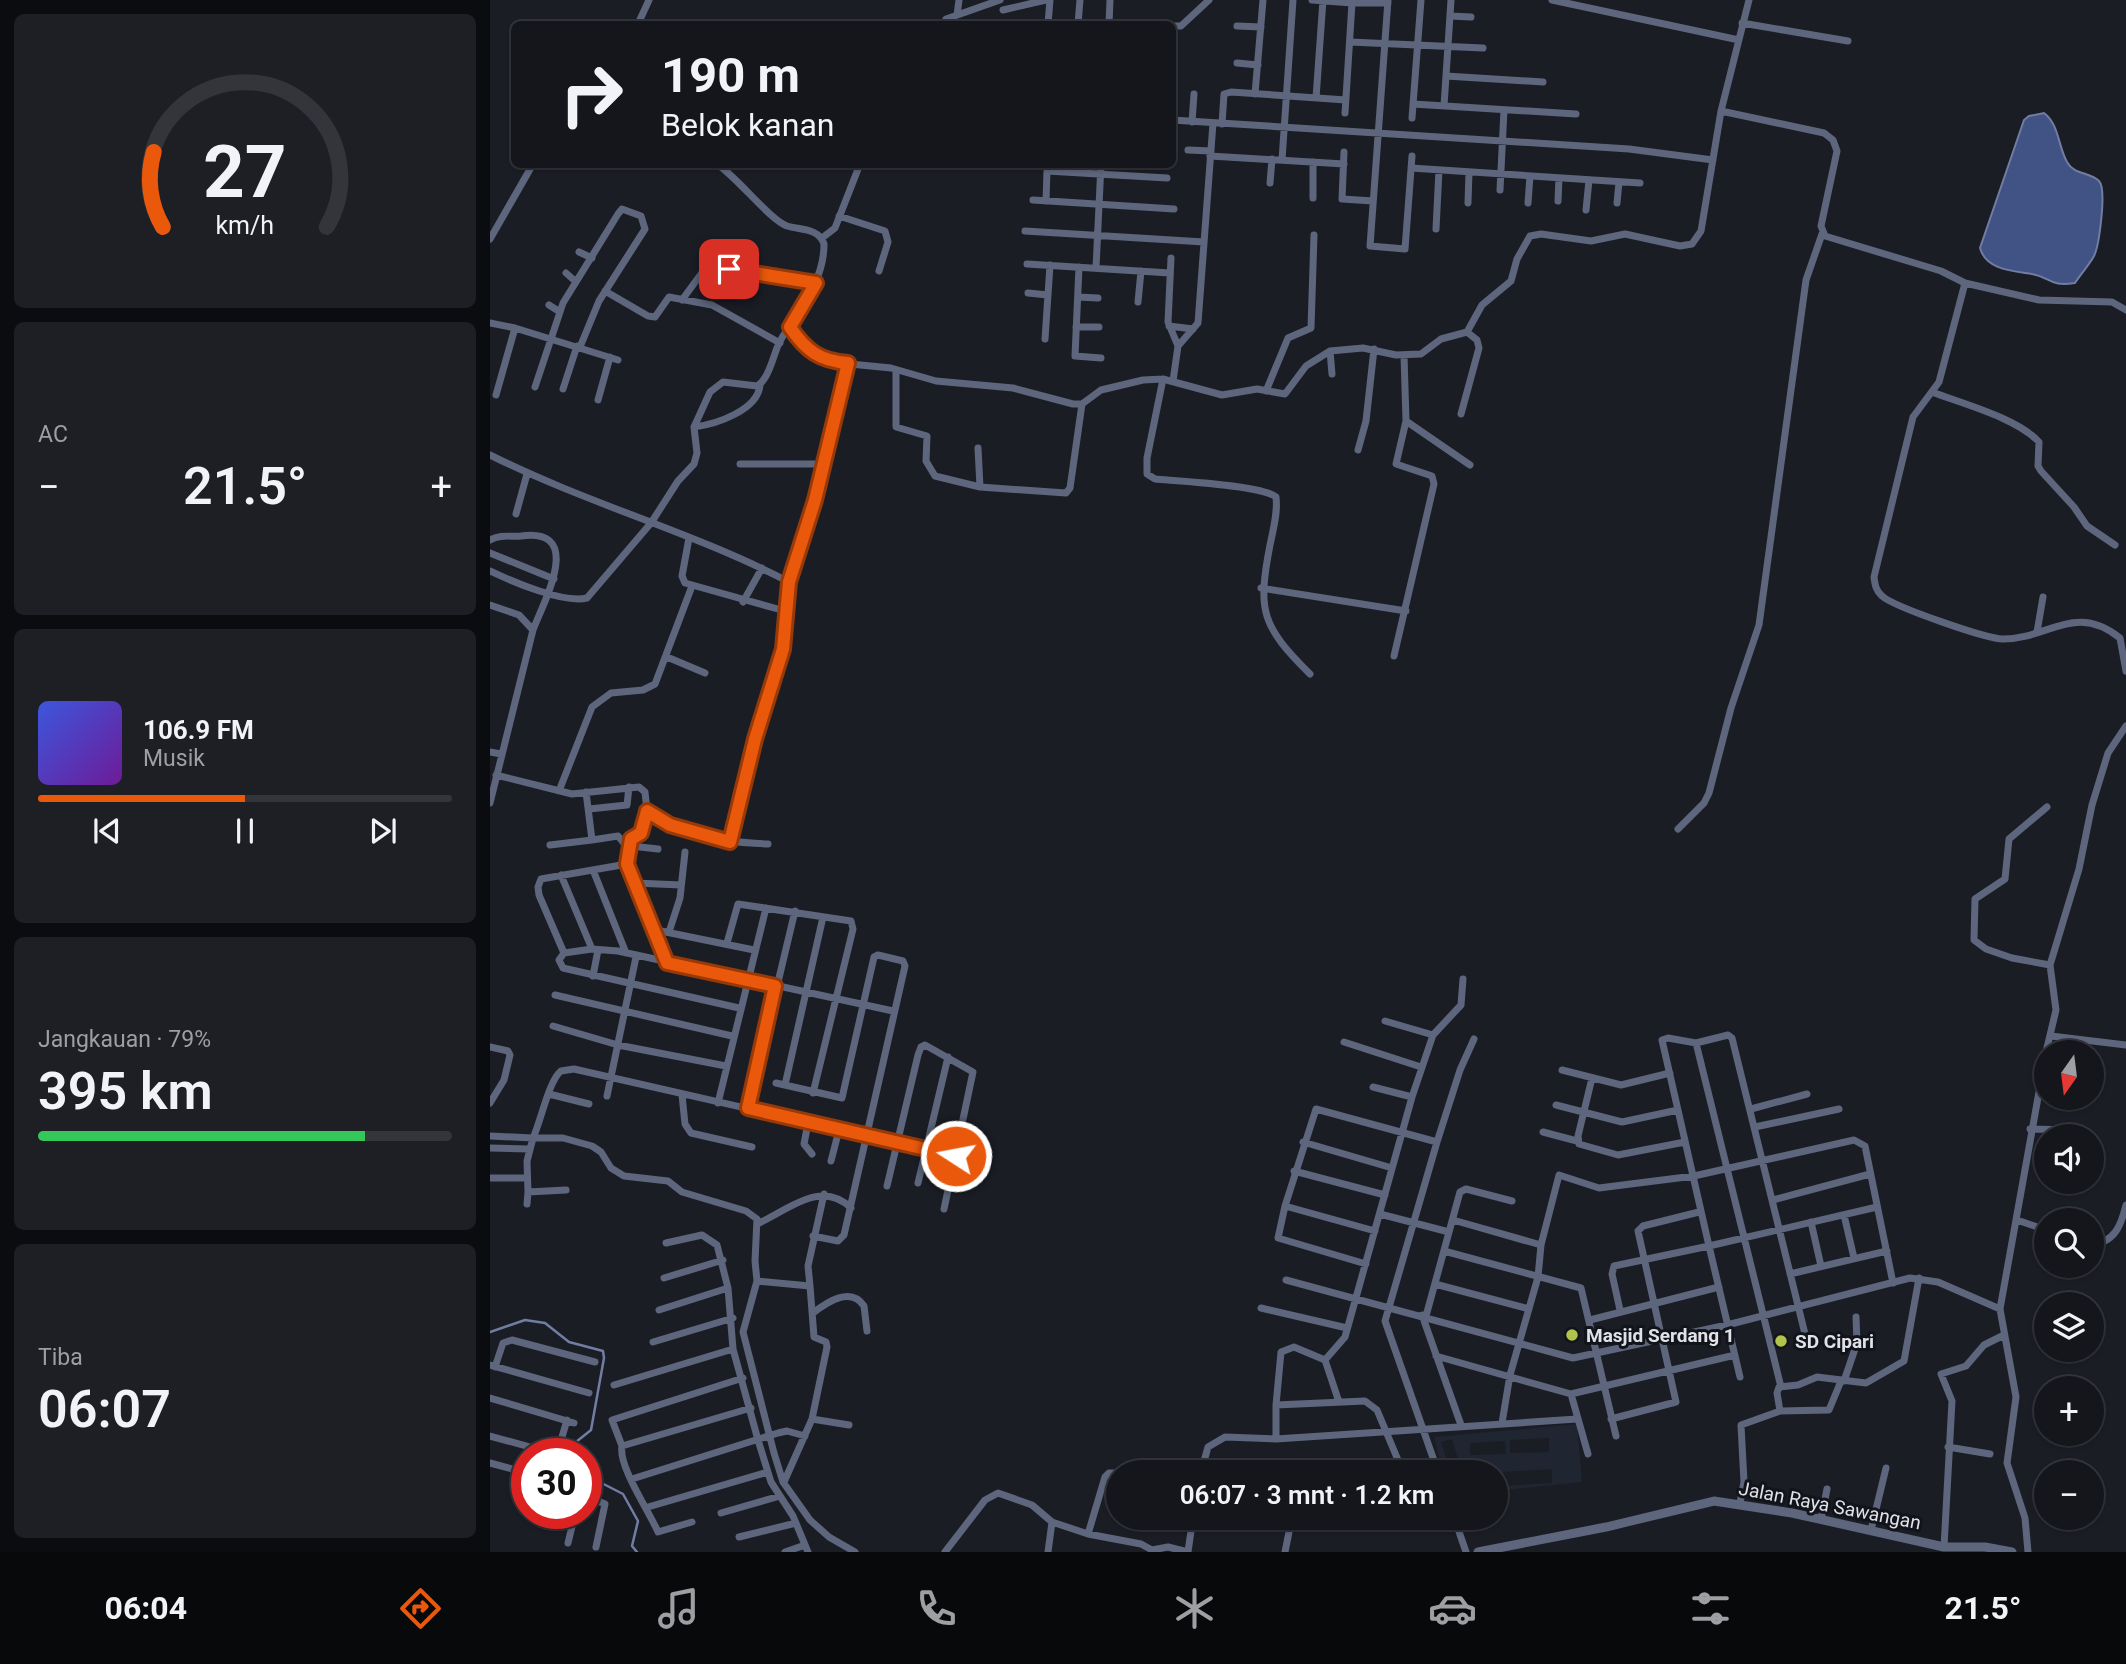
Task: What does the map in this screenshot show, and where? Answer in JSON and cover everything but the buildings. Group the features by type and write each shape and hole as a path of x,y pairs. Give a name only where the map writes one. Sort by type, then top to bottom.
{"street":[{"path":"639,21 649,0"},
{"path":"957,15 959,0"},
{"path":"946,19 1000,0"},
{"path":"1003,10 1048,0 1048,21"},
{"path":"1078,21 1080,0"},
{"path":"1109,21 1110,0"},
{"path":"1176,26 1181,26 1209,0"},
{"path":"1255,94 1263,0"},
{"path":"1282,160 1293,0"},
{"path":"1312,0 1388,1 1370,246 1405,249 1412,156"},
{"path":"1316,98 1323,0"},
{"path":"1412,118 1421,0"},
{"path":"1444,106 1451,0"},
{"path":"1552,0 1739,40"},
{"path":"896,370 895,427 926,436 926,461 935,476 980,487 1058,495 1069,491 1082,404 1101,390 1125,383 1163,379 1222,395 1257,389 1288,392 1306,366 1330,351 1374,349 1404,355 1421,354 1441,338 1467,332 1482,305 1511,281 1517,259 1530,236 1541,234 1591,241 1625,234 1680,246 1692,244 1701,231 1721,111 1749,0"},
{"path":"1345,113 1352,1"},
{"path":"1450,16 1471,17"},
{"path":"1742,23 1848,41"},
{"path":"1237,26 1261,27"},
{"path":"1350,41 1483,48"},
{"path":"1237,63 1258,65"},
{"path":"1446,76 1543,82"},
{"path":"1192,122 1194,94"},
{"path":"1222,124 1224,94 1346,100"},
{"path":"1413,104 1576,114"},
{"path":"1500,190 1504,110"},
{"path":"1678,829 1704,803 1709,793 1731,708 1759,625 1806,280 1822,234 1821,226 1837,151 1833,140 1824,133 1721,111"},
{"path":"1176,120 1629,149 1713,160"},
{"path":"1178,346 1198,323 1213,123"},
{"path":"1188,150 1344,164"},
{"path":"1344,152 1342,199 1373,201"},
{"path":"1270,183 1272,159"},
{"path":"1313,162 1313,198"},
{"path":"491,235 531,168"},
{"path":"722,168 748,189 777,221 822,238"},
{"path":"822,238 832,232 858,168"},
{"path":"1096,268 1101,168"},
{"path":"1411,168 1640,183"},
{"path":"1436,229 1439,170"},
{"path":"1046,201 1047,171 1167,178"},
{"path":"1468,203 1469,172"},
{"path":"1528,203 1530,176"},
{"path":"1558,201 1559,178"},
{"path":"1586,210 1589,180"},
{"path":"1617,203 1619,182"},
{"path":"1033,200 1174,209"},
{"path":"534,387 560,312 575,281 622,209 641,216 645,229 605,291 578,346 564,389"},
{"path":"839,216 885,231 888,242 879,271"},
{"path":"1025,231 1204,242"},
{"path":"1822,234 1941,271 1965,282 2039,300 2119,304 2126,310"},
{"path":"1266,391 1288,338 1311,328 1314,235"},
{"path":"694,427 711,424 752,404 758,398 760,385 779,343 816,283 824,249 822,238"},
{"path":"579,252 592,258"},
{"path":"1171,258 1169,326 1178,346 1173,381"},
{"path":"1027,264 1170,273"},
{"path":"1045,340 1050,265"},
{"path":"1079,267 1075,356 1101,358"},
{"path":"682,300 704,270 717,268 816,283"},
{"path":"1138,302 1141,271"},
{"path":"566,273 575,281"},
{"path":"1965,282 1943,368 1932,392 1913,417 1874,577 1875,586 1879,594 1894,603 1979,634 2013,638 2076,621 2100,626 2120,638 2126,671"},
{"path":"605,291 648,316 655,317 669,297 712,305 779,343"},
{"path":"1028,293 1048,295"},
{"path":"1078,297 1098,298"},
{"path":"2119,304 2126,299"},
{"path":"549,305 560,312"},
{"path":"490,323 551,338 618,360"},
{"path":"1169,326 1193,329"},
{"path":"790,327 806,348 818,357 876,365 936,381 1013,388 1082,404"},
{"path":"1076,327 1099,327"},
{"path":"496,395 515,328"},
{"path":"1461,414 1479,348 1477,340 1467,332"},
{"path":"1358,450 1366,421 1374,349"},
{"path":"1330,351 1332,374"},
{"path":"1394,656 1434,480 1427,474 1396,464 1406,421 1404,355"},
{"path":"598,400 610,357"},
{"path":"730,842 755,739 779,665 787,624 785,611 789,582 824,464 848,363"},
{"path":"1163,379 1147,458 1147,474 1155,480 1273,494 1276,515 1261,588 1272,633 1310,674"},
{"path":"490,571 547,592 576,599 587,598 651,523 678,481 694,464 694,427 698,414 715,386 723,382 760,385"},
{"path":"1932,392 2012,424 2036,438 2039,442 2038,466 2041,471 2074,506 2087,526 2115,545"},
{"path":"1406,421 1471,465"},
{"path":"978,448 980,487"},
{"path":"490,455 527,474 690,538 789,582"},
{"path":"740,464 824,464"},
{"path":"516,513 527,474"},
{"path":"490,540 499,536 529,534 543,538 556,554 558,568 533,630 490,803"},
{"path":"690,538 682,576 685,583 743,602 785,611"},
{"path":"490,553 554,579"},
{"path":"743,602 762,568"},
{"path":"559,791 592,707 611,693 652,688 667,657 692,586"},
{"path":"1261,588 1406,611"},
{"path":"2037,632 2043,597"},
{"path":"490,606 519,615 533,630"},
{"path":"667,657 705,673"},
{"path":"2050,1040 2056,1010 2050,965 2079,869 2092,805 2108,753 2126,726"},
{"path":"490,752 501,754"},
{"path":"496,775 572,794 629,787 645,792 647,811 641,833 632,837 627,864 656,930 667,963"},
{"path":"589,809 627,805 629,787"},
{"path":"586,792 593,840"},
{"path":"2047,807 2009,839 2004,882 1975,899 1973,938 1986,949 2050,965"},
{"path":"647,811 670,825 730,842 768,844"},
{"path":"550,845 618,836 630,847 659,849"},
{"path":"669,932 680,898 685,852"},
{"path":"565,953 538,887 541,879 627,864"},
{"path":"593,870 626,953"},
{"path":"561,874 595,949 593,976"},
{"path":"635,883 681,886"},
{"path":"727,943 738,904 849,920 853,927 813,1093"},
{"path":"718,1102 732,1036 766,908"},
{"path":"748,1108 795,911"},
{"path":"785,1086 823,917"},
{"path":"656,930 754,950"},
{"path":"739,1008 631,982 593,976 563,968 559,960 565,953 595,949 626,953 893,1011"},
{"path":"776,1083 846,1099 862,1005 874,957 878,955 905,963 841,1240 813,1236"},
{"path":"607,1096 636,957"},
{"path":"1325,1360 1344,1339 1421,1067 1433,1035 1461,1005 1463,979"},
{"path":"555,995 732,1036"},
{"path":"1385,1021 1433,1035"},
{"path":"553,1026 618,1045 726,1066"},
{"path":"1740,1377 1699,1212 1694,1176 1662,1040 1668,1038 1696,1043 1730,1035 1751,1108 1808,1346"},
{"path":"2051,1036 2126,1045"},
{"path":"1434,1460 1386,1331 1386,1315 1437,1142 1460,1070 1474,1039"},
{"path":"1344,1042 1421,1067"},
{"path":"1696,1043 1730,1170 1762,1315 1782,1387"},
{"path":"887,1186 921,1047 928,1046 972,1072 944,1209"},
{"path":"490,1048 508,1051 510,1055 504,1080 490,1103"},
{"path":"918,1182 948,1057"},
{"path":"527,1204 527,1178 533,1138 544,1116 557,1074 567,1069 956,1156"},
{"path":"1562,1070 1626,1085 1670,1073"},
{"path":"1577,1142 1592,1078"},
{"path":"1373,1087 1412,1097"},
{"path":"549,1094 589,1104"},
{"path":"1751,1108 1807,1094"},
{"path":"682,1095 685,1124 691,1133 752,1147"},
{"path":"2028,1552 2025,1517 2007,1463 2015,1397 2000,1309 2017,1220 2034,1104"},
{"path":"1556,1105 1622,1122 1678,1110"},
{"path":"1366,1264 1278,1238 1294,1171 1314,1111 1318,1108 1437,1142"},
{"path":"1755,1127 1839,1109"},
{"path":"808,1123 804,1144 812,1154"},
{"path":"2030,1129 2034,1129"},
{"path":"831,1161 839,1130"},
{"path":"1543,1132 1618,1155 1685,1142"},
{"path":"490,1136 563,1138 592,1146 601,1152 611,1168 624,1176 668,1181 688,1194 747,1211 759,1223"},
{"path":"1502,1423 1510,1375 1538,1277 1541,1244 1559,1175 1599,1188 1730,1170 1854,1140 1863,1143 1893,1283"},
{"path":"1303,1142 1392,1168"},
{"path":"490,1148 530,1149"},
{"path":"1294,1171 1385,1195"},
{"path":"1773,1200 1870,1174"},
{"path":"490,1178 527,1178"},
{"path":"1461,1425 1424,1315 1463,1189 1512,1202"},
{"path":"528,1192 566,1190"},
{"path":"759,1223 778,1215 796,1201 824,1194 836,1196 850,1208"},
{"path":"783,1482 812,1419 827,1346 826,1342 814,1337 808,1266 824,1194"},
{"path":"2104,1240 2116,1233 2126,1205"},
{"path":"1285,1206 1375,1231"},
{"path":"1620,1310 1612,1274 1614,1266 1877,1207"},
{"path":"1611,1419 1676,1402 1638,1234 1640,1227 1699,1212"},
{"path":"1380,1214 1449,1232"},
{"path":"1843,1214 1854,1258"},
{"path":"1453,1220 1541,1244"},
{"path":"2017,1220 2034,1226"},
{"path":"1811,1222 1822,1266"},
{"path":"759,1223 754,1261 757,1281 743,1332 783,1482 810,1520 829,1537 855,1552"},
{"path":"666,1243 702,1235 717,1245 723,1260 733,1318 733,1349 758,1440 768,1472 796,1523 806,1548 785,1552"},
{"path":"1444,1251 1581,1288 1616,1436"},
{"path":"1790,1274 1887,1251"},
{"path":"664,1278 723,1260"},
{"path":"1286,1280 1424,1315 1573,1358 1598,1355 1919,1278 1938,1282 2000,1309"},
{"path":"1780,1411 1777,1393 1782,1387 1798,1385 1817,1377 1866,1383 1875,1381 1904,1361 1919,1278"},
{"path":"757,1281 810,1286"},
{"path":"1435,1284 1529,1309"},
{"path":"1590,1320 1620,1310 1719,1287"},
{"path":"659,1310 729,1289"},
{"path":"813,1313 839,1296 853,1298 864,1306 867,1331"},
{"path":"1261,1308 1347,1328"},
{"path":"1740,1503 1744,1482 1741,1425 1780,1411 1829,1410 1843,1381 1858,1338 1856,1317"},
{"path":"653,1342 733,1318"},
{"path":"1944,1547 1948,1526 1948,1447 1952,1401 1942,1372 1966,1366 1984,1345 2004,1335"},
{"path":"589,1393 493,1366 503,1343 512,1340 595,1362"},
{"path":"1276,1439 1280,1357 1285,1348 1294,1347 1325,1360 1339,1402"},
{"path":"614,1385 733,1349"},
{"path":"1436,1356 1571,1394 1735,1355"},
{"path":"692,1522 658,1532 621,1453 622,1446 612,1420 614,1417 743,1378"},
{"path":"1571,1394 1588,1454"},
{"path":"490,1398 571,1421 563,1438"},
{"path":"1276,1405 1360,1400 1370,1403 1377,1410 1398,1460"},
{"path":"622,1446 751,1408"},
{"path":"812,1419 849,1425"},
{"path":"1204,1460 1208,1447 1219,1438 1276,1439 1386,1434 1461,1425 1577,1419"},
{"path":"632,1479 787,1431 805,1436"},
{"path":"490,1436 511,1442"},
{"path":"1948,1447 1990,1454"},
{"path":"490,1463 511,1469"},
{"path":"1871,1530 1885,1468"},
{"path":"648,1507 768,1472"},
{"path":"1088,1534 1106,1477"},
{"path":"1821,1519 1826,1489"},
{"path":"945,1552 985,1500 995,1494 1032,1505 1052,1522 1152,1550 1168,1547 1188,1552 1191,1530"},
{"path":"721,1513 780,1496"},
{"path":"602,1503 605,1504 602,1518"},
{"name":"Jalan Raya Sawangan","path":"1478,1552 1505,1550 1703,1503 1740,1503 1944,1547 1985,1547 2012,1552"},
{"path":"1048,1552 1052,1522"},
{"path":"739,1537 796,1523"},
{"path":"568,1543 571,1529"},
{"path":"596,1547 600,1529"},
{"path":"1285,1552 1289,1530"},
{"path":"1458,1530 1466,1552"}],"shaded area":[{"path":"1577,1424 1582,1482 1508,1490 1508,1486 1552,1483 1552,1469 1508,1472 1508,1460 1458,1460 1452,1439 1441,1442 1447,1460 1440,1460 1434,1437","holes":["1549,1438 1549,1452 1510,1453 1510,1440","1505,1441 1506,1454 1470,1455 1470,1443"]}],"water":[{"path":"2044,113 2053,123 2070,166 2095,178 2101,186 2101,218 2096,250 2075,283 2056,283 2039,276 2001,268 1988,261 1980,248 2024,120 2029,116"}],"waterway":[{"path":"490,1332 525,1320 545,1323 569,1342 603,1351 591,1430 581,1438"},
{"path":"602,1483 623,1494 638,1521 632,1546 637,1552"}],"place":[{"name":"Masjid Serdang 1","path":"1572,1335"},
{"name":"SD Cipari","path":"1781,1341"}],"route":[{"path":"729,269 816,283 790,327 800,342 818,357 830,362 848,363 815,500 789,582 783,649 755,739 730,842 697,835 670,825 647,811 641,833 631,839 627,864 656,930 667,963 775,986 748,1108 956,1156"}]}
